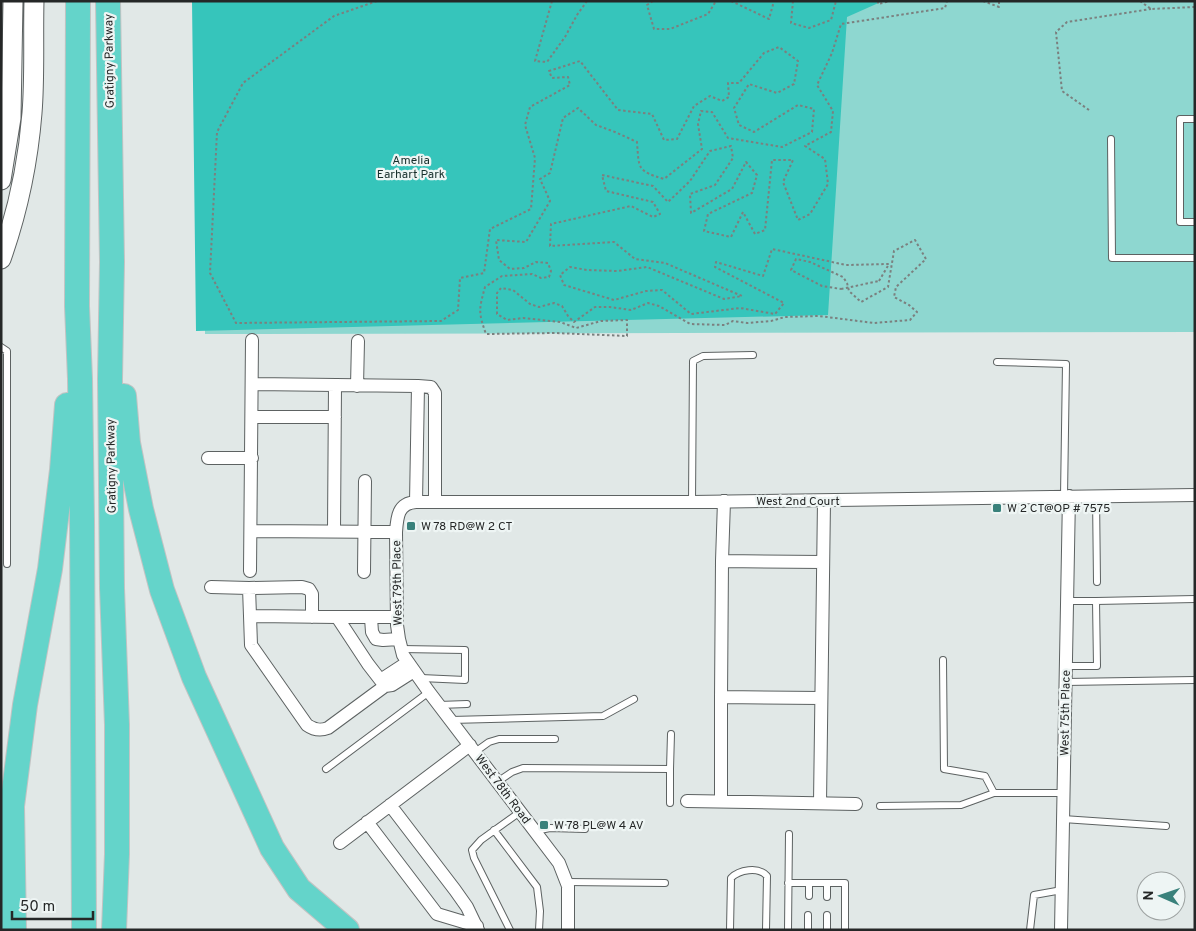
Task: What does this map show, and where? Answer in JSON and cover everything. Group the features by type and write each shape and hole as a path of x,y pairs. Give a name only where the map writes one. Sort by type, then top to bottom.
{"highway":[{"path":"78,1 77,306 82,520 84,930"},
{"name":"Gratigny Parkway","path":"108,1 112,262 110,389 112,588 117,725 117,854 114,930"},
{"path":"112,262 121,326 123,390 128,443 141,509 162,590 194,677 272,848 299,888 347,930"},
{"path":"14,930 12,806 25,705 50,569 62,470 77,306"},
{"path":"117,854 124,930"},
{"path":"7,930 13,905"}],"main road":[{"path":"1,180 11,118 13,1"},
{"path":"1,259 11,232 22,187 28,150 32,110 34,1"}],"street":[{"path":"250,571 252,340"},
{"path":"357,386 358,341"},
{"path":"252,384 418,386 431,388 435,393 436,502"},
{"path":"334,530 335,386"},
{"path":"416,502 418,386"},
{"path":"252,417 334,417"},
{"path":"208,458 252,458"},
{"path":"416,474 436,474"},
{"path":"364,572 365,481"},
{"name":"West 2nd Court","path":"403,506 416,502 824,501 1195,495"},
{"name":"West 75th Place","path":"1061,930 1067,602 1066,496"},
{"path":"721,801 724,501"},
{"path":"820,803 824,501"},
{"name":"West 79th Place","path":"403,506 397,519 396,532 397,617 408,660"},
{"path":"251,530 396,532"},
{"path":"722,561 823,562"},
{"path":"211,587 302,587 309,589 312,594 312,617"},
{"path":"250,588 251,645 310,727 320,730 328,728 385,686 392,685 408,660 383,640 376,639 371,628 371,618"},
{"path":"250,616 397,617"},
{"path":"337,617 385,686"},
{"name":"West 78th Road","path":"408,660 429,692 559,863 567,882 569,898 568,930"},
{"path":"721,698 821,698"},
{"path":"340,843 390,805 472,749"},
{"path":"687,801 856,804"},
{"path":"390,805 455,890 478,928"},
{"path":"367,822 436,914 478,928"}],"lane":[{"path":"1195,119 1180,119 1180,222 1195,222"},
{"path":"1111,138 1112,258 1195,258"},
{"path":"1,347 7,351 7,564"},
{"path":"692,502 693,361 703,356 753,355"},
{"path":"997,362 1066,364 1066,496"},
{"path":"1096,496 1097,582"},
{"path":"1067,602 1195,599"},
{"path":"1066,666 1097,666 1096,601"},
{"path":"466,650 465,680 408,660 466,650"},
{"path":"943,660 944,769 984,776 994,793"},
{"path":"1066,682 1195,680"},
{"path":"326,769 429,692"},
{"path":"450,720 603,716 634,699"},
{"path":"439,705 467,704"},
{"path":"670,803 671,734"},
{"path":"472,749 499,739 554,739"},
{"path":"498,782 512,772 523,768 670,769"},
{"path":"880,806 961,805 994,793 1063,793"},
{"path":"510,930 474,858 472,850 481,840 520,812"},
{"path":"1063,819 1166,826"},
{"path":"535,831 550,828 585,829"},
{"path":"494,830 536,887 540,911 538,930"},
{"path":"788,930 790,834"},
{"path":"730,930 731,878 739,871 760,871 767,876 766,930"},
{"path":"567,882 665,883"},
{"path":"788,883 845,883 845,930"},
{"path":"809,883 809,896"},
{"path":"827,883 827,897"},
{"path":"1030,930 1034,895 1062,890"},
{"path":"808,915 808,930"},
{"path":"827,915 827,930"}],"path":[{"path":"377,1 334,16 243,82 216,132 210,273 236,324 441,322 458,310 460,278 484,273 490,229 531,209 535,158 524,125 530,107 570,85 568,77 552,78 549,71 580,61 618,110 652,114 664,140 677,139 694,106 710,96 722,101 729,97 728,83 739,83 764,53 779,47 798,61 794,84 777,93 749,84 734,108 739,125 754,132 798,105 814,109 812,132 782,147 728,138 712,112 701,111 698,124 702,149 664,179 646,173 639,165 637,142 596,126 578,108 563,118 550,173 540,179 550,201 526,242 496,240 499,260 510,269 524,268 536,262 548,264 551,271 549,277 542,278 532,274 502,276 485,287 480,306 480,316 486,334 627,336 626,320 601,321 576,328 560,322 522,318 506,320 498,314 497,293 501,288 513,290 530,304 539,307 554,303 562,306 574,322 595,307 631,310 648,303 660,306 690,324 725,325 733,321 747,323 771,321 785,317 819,316 874,323 910,320 917,312 894,297 896,287 926,259 915,240 894,251 888,287 862,302 849,291 848,283 843,277 810,262 796,259 791,270 822,286 841,289 879,281 889,264 846,265 772,249 763,276 716,262 715,267 784,304 775,314 740,308 691,314 662,290 646,291 614,300 564,285 560,275 570,267 587,270 617,271 647,267 724,299 742,296 665,263 635,259 614,242 550,246 551,224 631,206 653,217 660,214 653,202 606,191 602,175 653,186 668,202 690,182 710,150 731,146 732,158 715,185 690,194 691,213 732,189 746,162 758,175 752,194 708,214 704,231 731,237 744,212 755,234 765,230 772,160 793,160 783,182 798,220 810,214 828,184 825,158 805,146 831,132 833,111 817,85 832,53 841,24 945,8 948,1"},
{"path":"552,1 535,61 547,62 566,37 576,15 587,1"},
{"path":"653,1 647,5 654,29 670,29 708,14 716,1"},
{"path":"732,1 769,20 774,1"},
{"path":"793,1 791,23 809,28 831,20 836,1"},
{"path":"878,1 878,4 890,1"},
{"path":"984,1 999,7 999,1"},
{"path":"1140,1 1151,9"},
{"path":"1088,110 1062,91 1056,32 1067,22 1151,9 1195,7"}],"green space":[{"name":"Amelia Earhart Park","path":"192,1 883,1 847,17 828,315 196,331"},
{"name":"Amelia Earhart Park","path":"206,1 1195,1 1195,332 205,334"}],"place":[{"name":"W 2 CT@OP # 7575","path":"997,508"},
{"name":"W 78 RD@W 2 CT","path":"411,526"},
{"name":"W 78 PL@W 4 AV","path":"544,825"}]}
